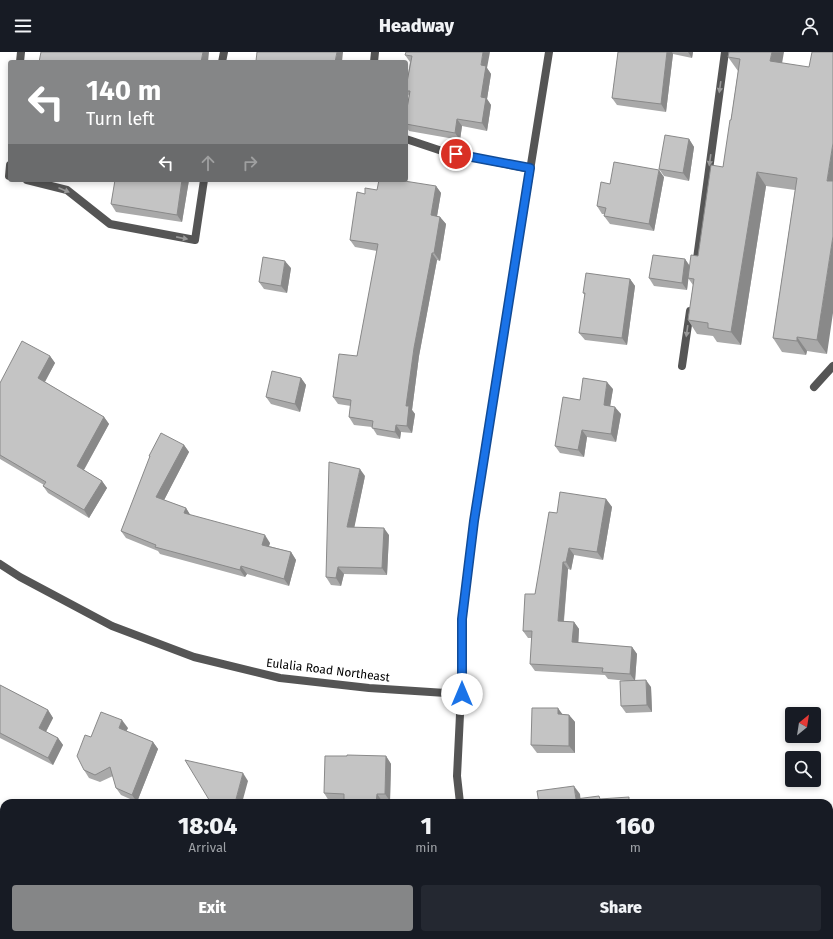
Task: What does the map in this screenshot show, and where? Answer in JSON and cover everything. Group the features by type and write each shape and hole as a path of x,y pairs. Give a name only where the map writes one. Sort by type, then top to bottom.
{"street":[{"path":"460,799 457,776 462,694 462,619 473,530 549,52"},
{"path":"695,271 725,52"},
{"path":"408,140 442,151 530,168"},
{"path":"35,182 67,190 110,224 195,240 204,182"},
{"path":"682,366 691,303"},
{"path":"814,387 833,366"},
{"name":"Eulalia Road Northeast","path":"0,564 20,577 112,626 194,657 280,678 369,688 462,694"}],"building":[{"path":"41,52 203,52 201,60 39,60"},
{"path":"257,52 337,52 335,60 256,60"},
{"path":"406,52 483,52 481,65 486,66 481,97 486,98 482,123 457,119 455,133 408,124 408,102 410,91 408,91 408,77 412,56 405,55"},
{"path":"618,52 667,52 661,104 612,98"},
{"path":"729,52 772,52 770,61 809,67 812,52 833,52 833,143 827,181 833,181 833,236 817,340 797,337 797,341 773,338 797,178 757,172 731,332 708,328 708,323 688,320 694,279 688,278 691,255 698,256 711,165 723,167 731,120 740,59 728,57"},
{"path":"665,135 689,139 683,173 659,169"},
{"path":"614,162 659,170 649,224 604,216 606,208 597,206 601,182 610,184"},
{"path":"115,182 182,182 177,215 111,204"},
{"path":"379,182 408,182 436,186 431,215 440,217 414,348 406,406 409,406 407,426 396,425 395,432 372,428 373,421 349,417 351,400 333,397 339,354 357,356 378,244 350,240 357,192 365,194 365,188 377,190"},
{"path":"653,255 685,259 682,283 649,278"},
{"path":"263,257 285,261 281,286 259,282"},
{"path":"586,273 630,279 622,338 579,333 585,293 583,293"},
{"path":"22,341 50,356 38,378 104,417 77,466 102,481 84,510 43,486 46,482 0,455 0,383"},
{"path":"272,371 301,378 295,404 266,397"},
{"path":"583,378 607,382 604,405 615,407 611,434 582,430 578,450 555,446 563,397 580,400"},
{"path":"161,433 184,445 156,497 186,508 184,513 265,535 262,545 291,552 284,579 241,566 240,570 155,547 156,545 121,531 149,456"},
{"path":"329,462 360,469 347,527 384,528 382,568 338,567 336,578 326,577"},
{"path":"560,492 606,499 597,552 569,548 566,562 563,562 558,621 574,622 572,642 632,647 630,674 602,672 603,668 530,664 532,631 523,631 525,594 535,594 549,512 557,513"},
{"path":"646,680 647,705 621,706 620,681"},
{"path":"0,685 48,710 39,728 58,738 48,758 0,733"},
{"path":"532,708 558,708 558,714 569,715 569,746 531,745"},
{"path":"101,712 122,720 119,728 153,742 132,795 116,788 110,767 95,775 84,770 77,756 85,735 91,737"},
{"path":"325,756 386,756 385,794 377,794 376,799 344,799 344,794 324,793"},
{"path":"185,760 243,773 236,799 209,799"},
{"path":"574,786 576,799 538,799 537,791"},
{"path":"599,796 600,799 576,799"},
{"path":"629,797 629,799 600,799"}],"route":[{"path":"456,154 530,168 474,521 462,619 462,694"}]}
